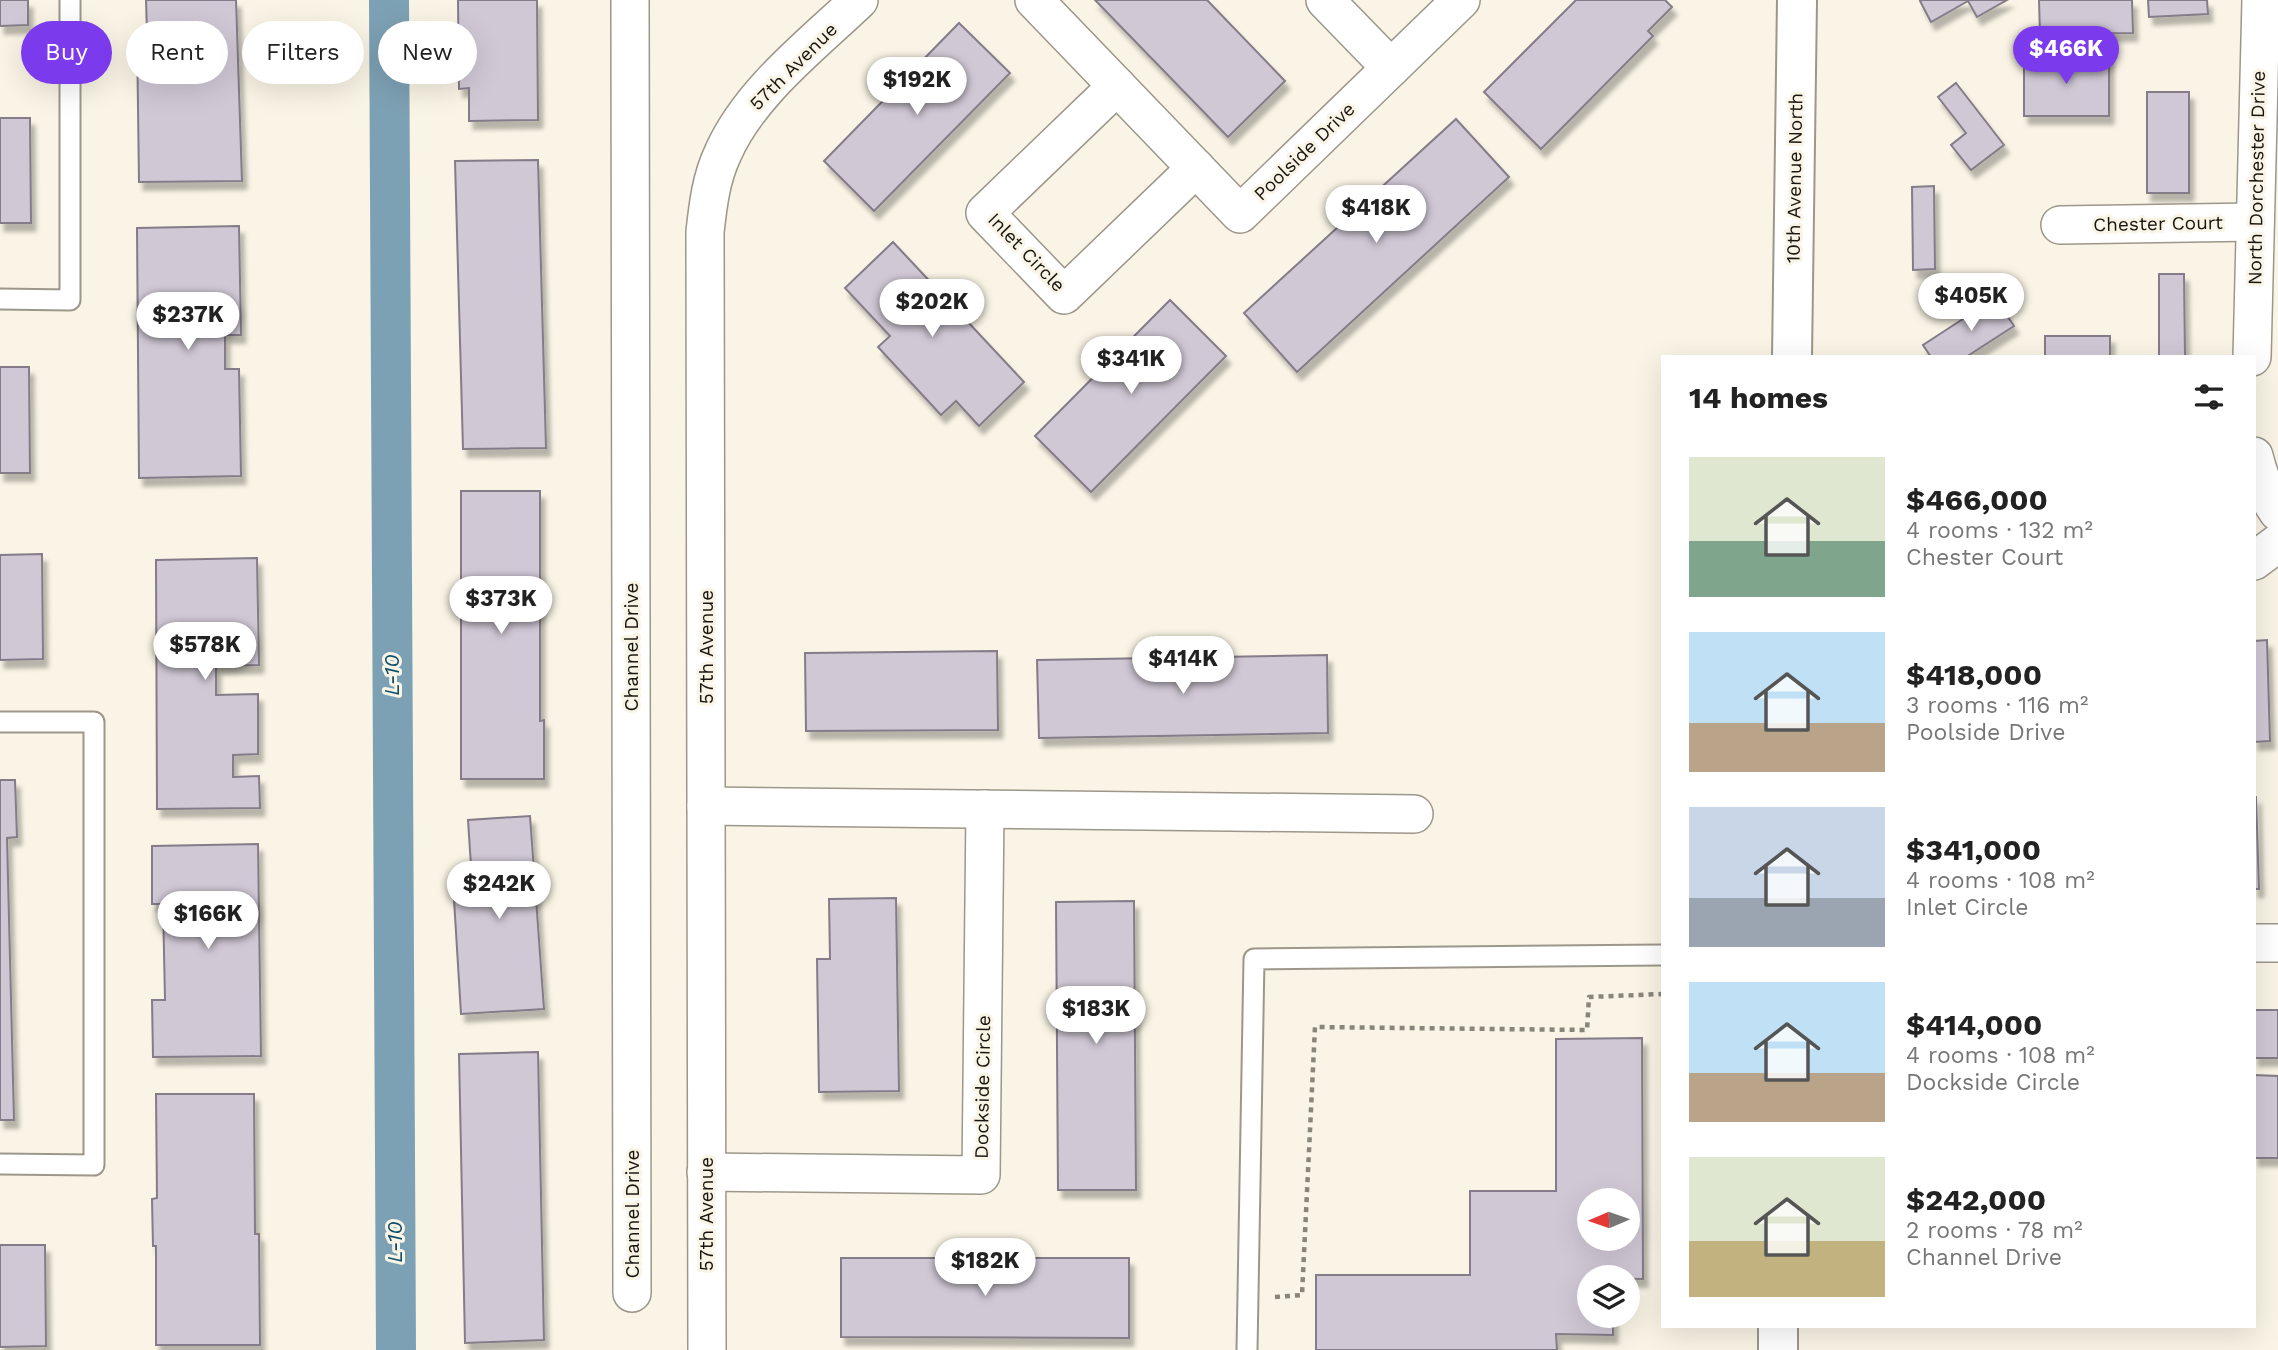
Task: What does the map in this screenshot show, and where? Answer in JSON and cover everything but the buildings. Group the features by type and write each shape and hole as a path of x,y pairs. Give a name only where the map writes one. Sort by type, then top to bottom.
{"street":[{"name":"Channel Drive","path":"631,0 632,1293"},
{"name":"57th Avenue","path":"707,1350 705,232 708,205 722,154 749,109 859,0"},
{"name":"Poolside Drive","path":"1034,0 1240,214 1461,0"},
{"path":"1325,0 1391,68"},
{"name":"10th Avenue North","path":"1792,355 1797,0"},
{"name":"North Dorchester Drive","path":"2252,355 2260,0"},
{"name":"Inlet Circle","path":"1117,86 985,213 1064,295 1196,168"},
{"name":"Chester Court","path":"2060,225 2255,222"},
{"path":"2256,464 2259,476 2278,512"},
{"path":"2256,560 2278,543"},
{"path":"706,806 1414,814"},
{"name":"Dockside Circle","path":"706,1172 981,1175 985,809"},
{"path":"2256,943 2278,943"},
{"path":"1778,1328 1778,1350"}],"lane":[{"path":"0,299 70,300 70,0"},
{"path":"0,722 94,722 94,1165 0,1164"},
{"path":"1247,1350 1254,959 1661,956"}],"path":[{"path":"1275,1310 1275,1297 1302,1295 1315,1027 1587,1030 1589,997 1661,994"}],"waterway":[{"name":"L-10","path":"389,0 396,1350"}]}
